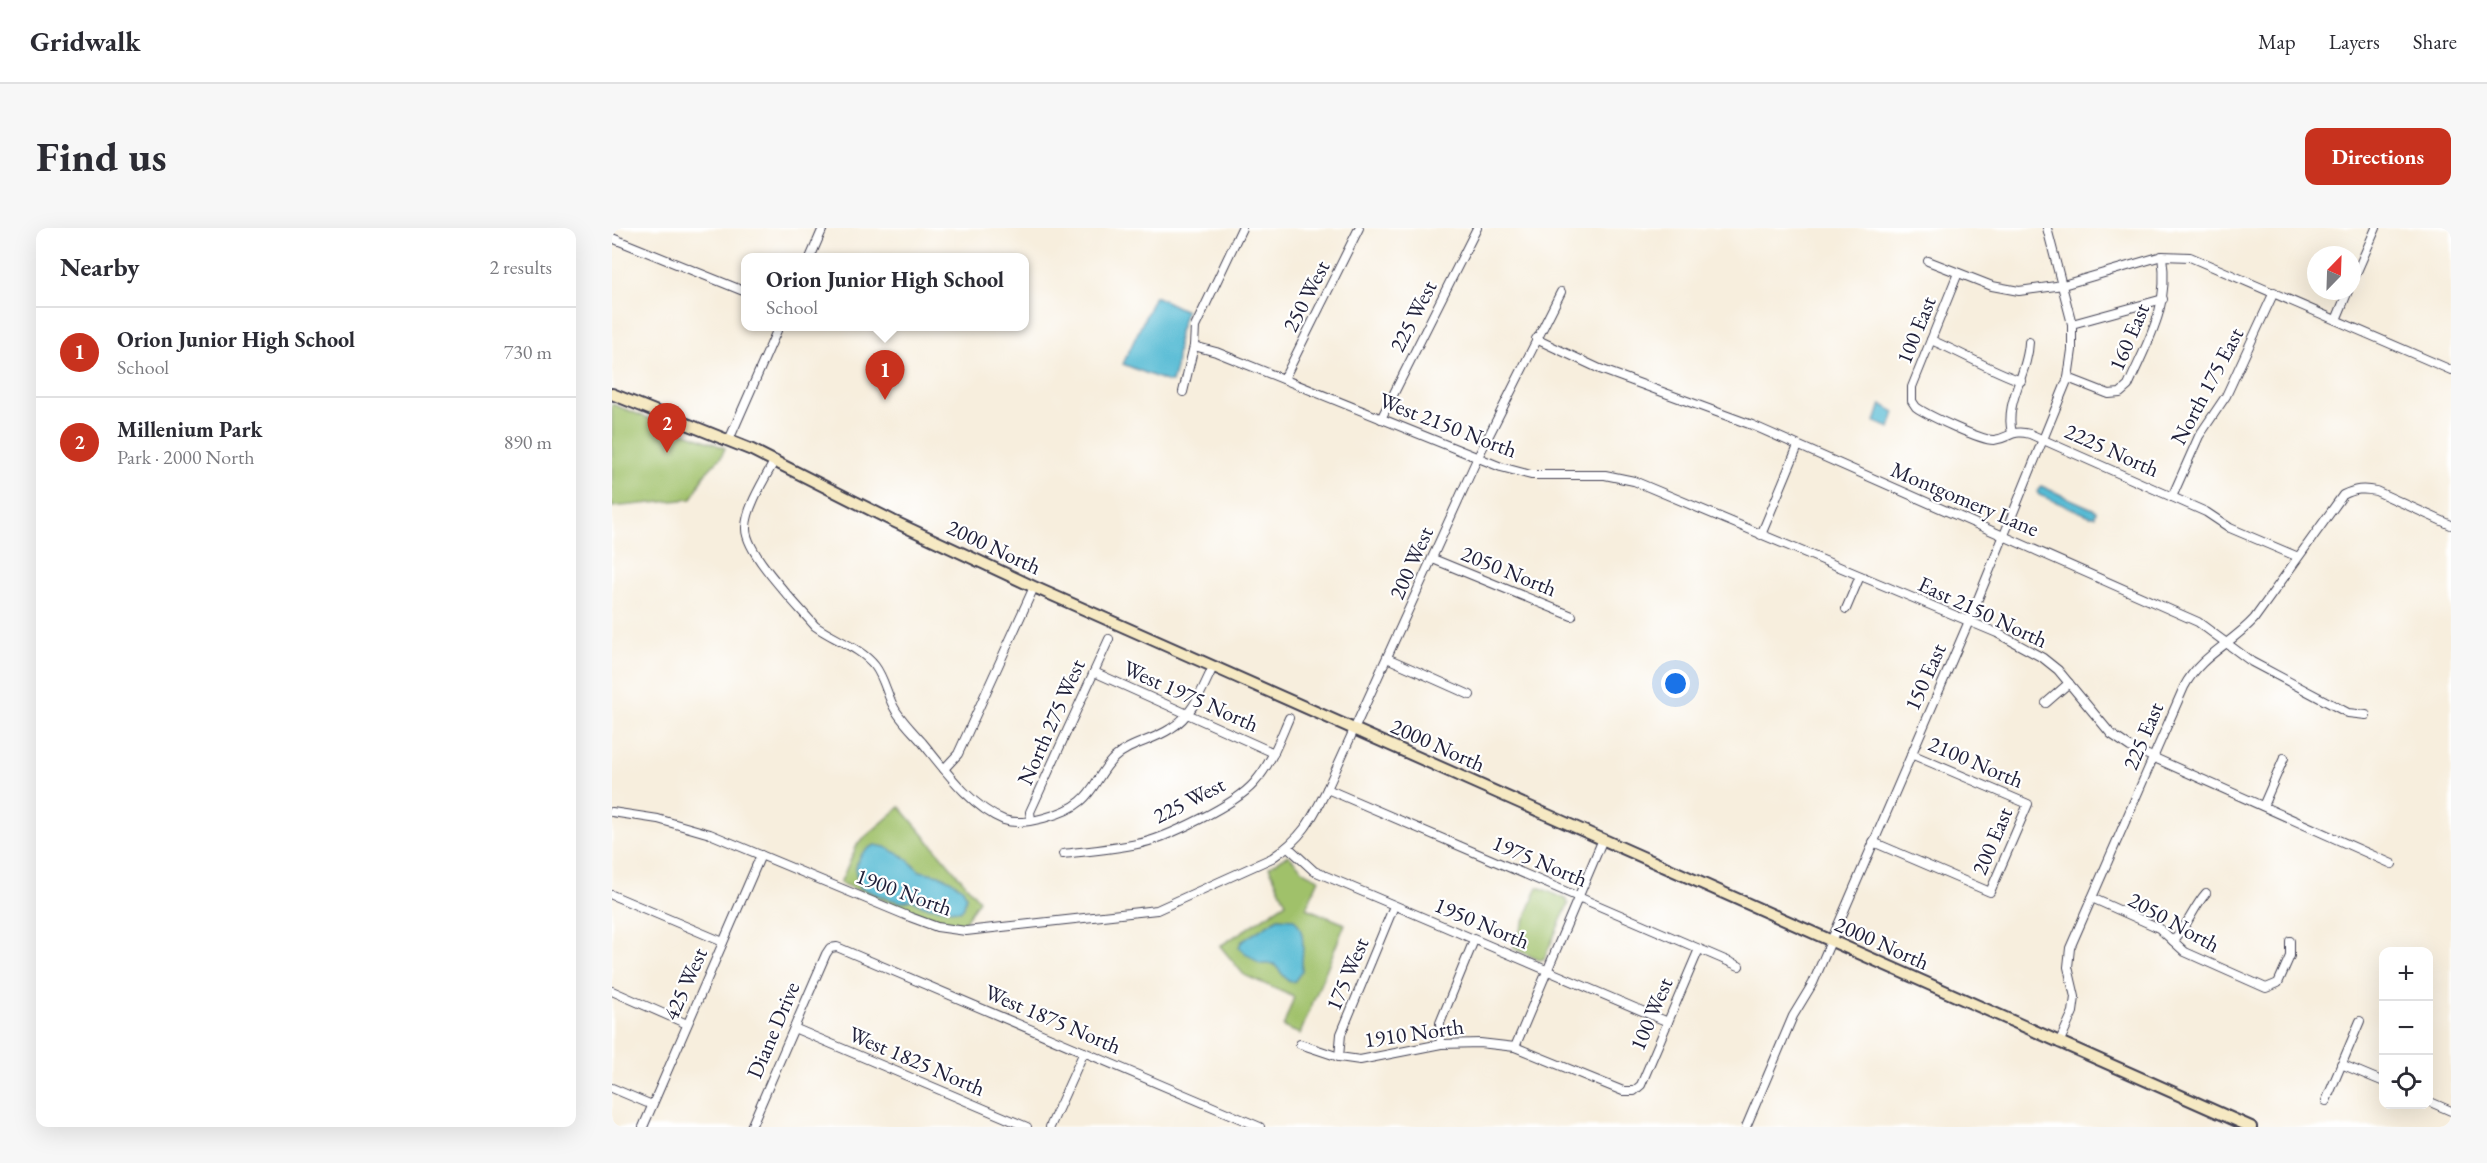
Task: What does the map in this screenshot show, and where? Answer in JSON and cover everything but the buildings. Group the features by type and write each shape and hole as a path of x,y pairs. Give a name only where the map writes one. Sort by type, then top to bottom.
{"street":[{"path":"812,253 823,228"},
{"path":"1183,392 1194,346 1195,327 1242,228"},
{"name":"250 West","path":"1284,380 1359,228"},
{"name":"225 West","path":"1381,419 1477,228"},
{"name":"150 East","path":"1746,1127 1793,1016 1813,983 1969,621 2068,378 2072,350 2072,324 2047,228"},
{"path":"2361,262 2376,228"},
{"path":"612,238 741,290"},
{"path":"1928,261 1992,286 2019,291 2063,285 2162,256 2190,257 2451,370"},
{"name":"160 East","path":"2068,378 2109,394 2120,393 2128,386 2160,314 2163,299 2162,256"},
{"name":"100 East","path":"1912,401 1912,387 1958,273"},
{"name":"200 West","path":"1288,847 1309,825 1327,789 1477,459 1561,292"},
{"name":"North 175 East","path":"2172,496 2199,436 2226,396 2274,292"},
{"path":"2072,324 2163,299"},
{"path":"2336,320 2344,300"},
{"path":"729,440 777,331"},
{"name":"Montgomery Lane","path":"1536,339 1600,369 1733,417 2004,534 2198,622 2252,662 2348,713 2366,715"},
{"path":"1931,340 1989,369 2021,381"},
{"path":"2012,433 2009,411 2029,355 2029,342"},
{"name":"West 2150 North","path":"1194,346 1216,352 1477,459 1531,475 1605,475 1634,481 1761,535"},
{"name":"2000 North","path":"612,394 775,460 893,521 1034,587 2251,1127"},
{"name":"2225 North","path":"1912,401 1922,411 1983,439 1999,439 2021,432 2043,440 2172,496 2211,514 2230,528 2296,556"},
{"path":"1761,535 1798,446"},
{"path":"775,460 748,515 746,529 752,550 815,626 854,648 874,665 897,713 960,788 994,816 1007,821 1031,819 1065,811 1081,802 1113,759 1137,743 1170,730 1188,714 1197,701 1213,667"},
{"name":"225 East","path":"2059,1043 2073,1012 2075,997 2068,967 2070,948 2188,678 2200,663 2254,620 2296,556 2343,495 2352,490 2376,491 2451,525"},
{"name":"East 2150 North","path":"1761,535 1997,633 2043,658 2069,683 2111,734 2130,747 2392,864"},
{"name":"2050 North","path":"1433,559 1572,616"},
{"path":"1846,609 1860,576"},
{"path":"944,769 958,754 1034,587"},
{"name":"North 275 West","path":"1031,819 1030,812 1109,639"},
{"path":"1387,658 1470,695"},
{"name":"West 1975 North","path":"1094,672 1274,753"},
{"path":"2046,703 2069,683"},
{"name":"225 West","path":"1063,854 1139,844 1208,815 1253,785 1274,753 1289,718"},
{"name":"2100 North","path":"1911,754 2028,804"},
{"path":"2263,806 2284,758"},
{"name":"1975 North","path":"1327,789 1739,966"},
{"name":"200 East","path":"1873,842 1990,892 2028,804"},
{"name":"1900 North","path":"612,812 658,819 710,834 910,917 937,927 966,931 1157,910 1272,858 1288,847"},
{"path":"1515,1047 1603,839"},
{"name":"1950 North","path":"1288,847 1314,871 1668,1022"},
{"name":"425 West","path":"643,1127 761,855"},
{"path":"2173,941 2184,930 2196,905 2206,893"},
{"path":"612,895 723,942"},
{"name":"2050 North","path":"2092,898 2159,928 2185,952 2266,988 2278,983 2290,956 2290,941"},
{"name":"175 West","path":"1339,1058 1341,1034 1394,906"},
{"path":"1441,1044 1440,1023 1474,940"},
{"name":"West 1875 North","path":"830,948 837,947 1260,1127"},
{"name":"Diane Drive","path":"751,1127 825,954 830,948"},
{"name":"100 West","path":"1634,1091 1641,1085 1699,949"},
{"path":"612,991 687,1024"},
{"path":"2326,1101 2360,1021"},
{"name":"West 1825 North","path":"794,1028 1027,1127"},
{"name":"1910 North","path":"1300,1044 1339,1058 1360,1060 1441,1044 1480,1042 1515,1047 1623,1091 1634,1091"},
{"path":"1050,1127 1084,1052"},
{"path":"2341,1064 2379,1080"},
{"path":"612,1088 652,1105"},
{"path":"2433,1103 2451,1111"}],"green space":[{"path":"612,404 725,448 721,457 704,475 692,499 612,507"},
{"path":"900,807 979,900 963,924 937,922 840,883 858,843"},
{"path":"1288,855 1306,873 1319,879 1306,908 1345,924 1300,1034 1283,1027 1294,997 1244,975 1220,946 1286,903 1269,867"},
{"path":"1538,887 1566,899 1568,904 1544,959 1539,960 1513,948"}],"water":[{"path":"1155,296 1186,311 1179,332 1176,368 1172,382 1123,364"},
{"path":"1881,404 1895,412 1890,428 1875,422"},
{"path":"2041,486 2093,509 2096,511 2095,516 2039,495 2037,492"},
{"path":"875,845 903,856 920,871 939,875 963,889 966,896 964,907 960,911 924,906 912,900 901,902 861,888 856,875 857,863 863,852"},
{"path":"1278,918 1294,919 1301,931 1302,971 1294,982 1288,981 1274,964 1260,964 1239,948 1241,942"}],"place":[{"name":"Orion Junior High School","path":"885,400"},
{"name":"Millenium Park","path":"667,453"}]}
